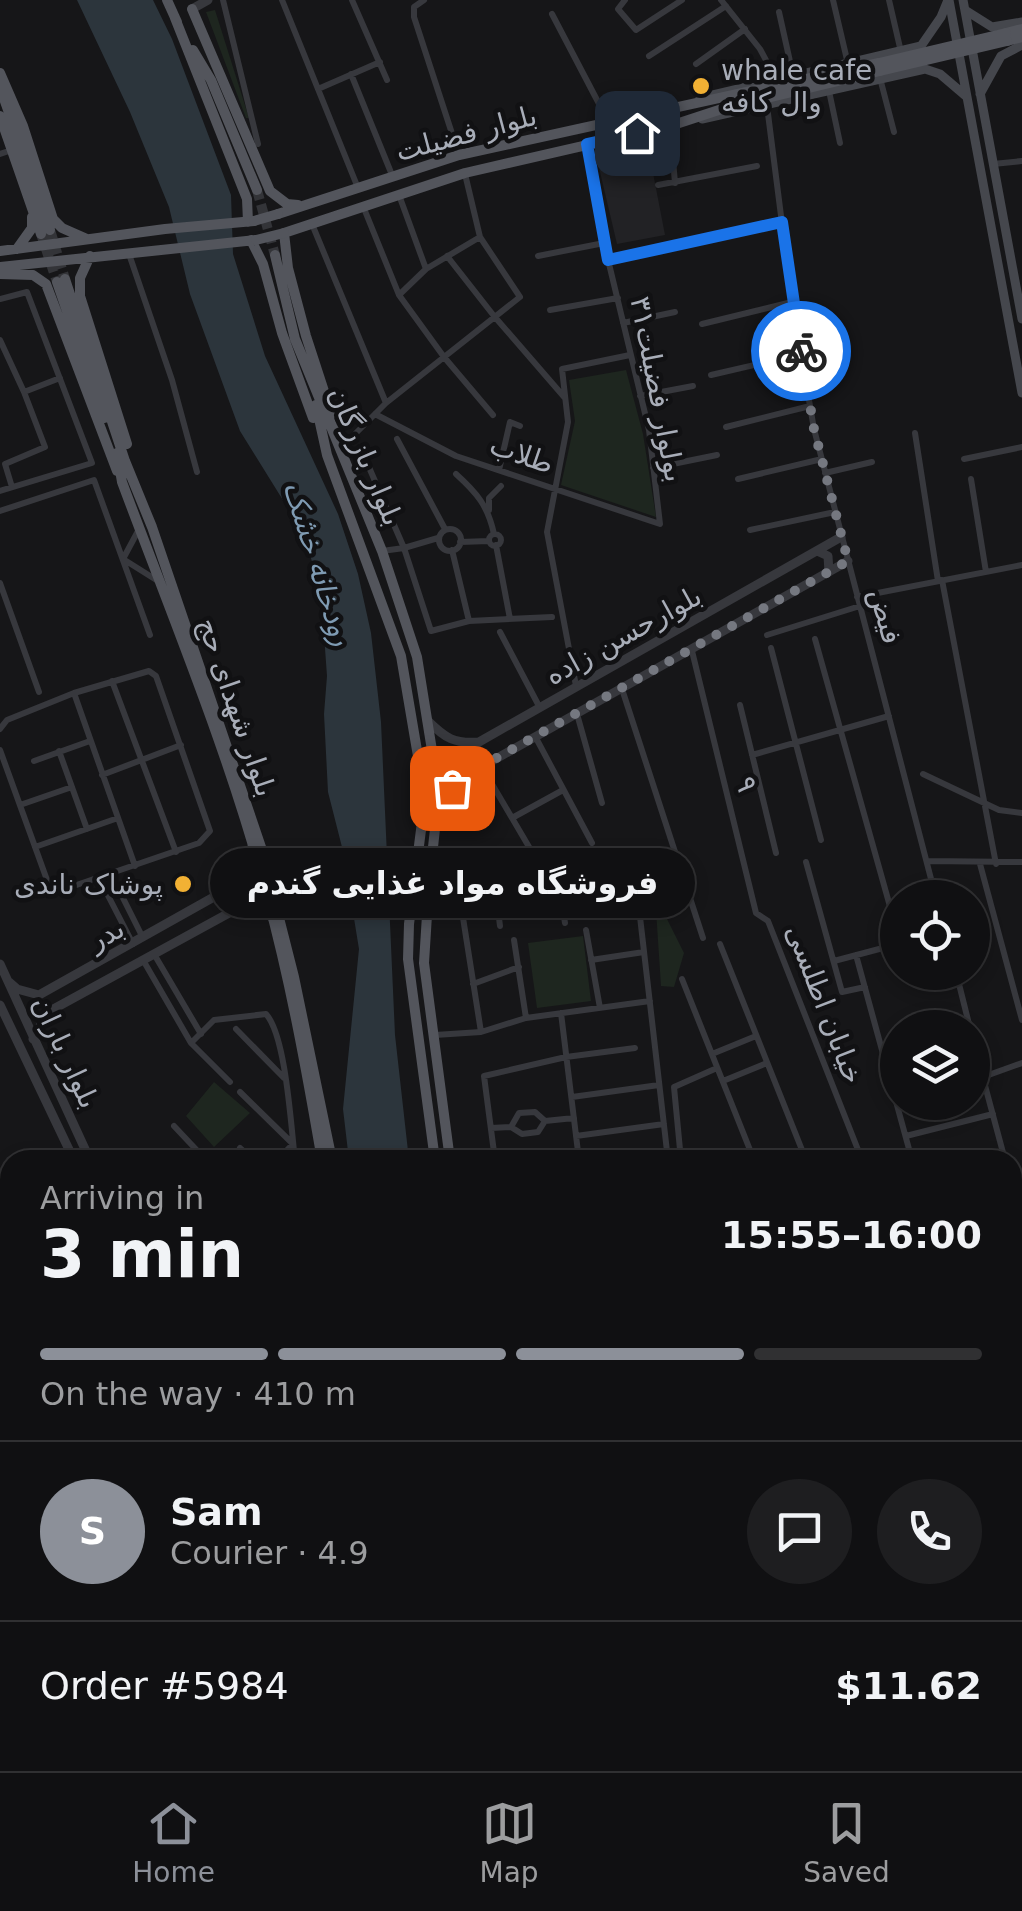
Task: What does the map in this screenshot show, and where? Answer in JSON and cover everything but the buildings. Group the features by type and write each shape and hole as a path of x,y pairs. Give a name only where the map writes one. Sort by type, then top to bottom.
{"main road":[{"path":"167,0 246,199 247,222"},
{"path":"949,0 922,46 931,58 925,69 940,74 967,98"},
{"path":"949,0 1022,394"},
{"path":"190,4 210,80"},
{"path":"190,4 270,191 287,204 304,206"},
{"path":"964,4 992,27 1022,29"},
{"path":"964,4 992,164 1018,279 1022,320"},
{"path":"175,18 210,80 256,190"},
{"path":"992,27 989,44 1001,56"},
{"name":"بلوار فضیلت","path":"668,108 724,103 1022,29"},
{"path":"980,96 1001,56 1022,44"},
{"name":"بلوار فضیلت","path":"0,251 247,222 460,154 922,46"},
{"name":"بلوار فضیلت","path":"0,271 284,233 398,193 542,153 925,69"},
{"path":"0,73 23,126 53,218 62,228 88,240"},
{"path":"0,88 46,232 32,211 6,152 0,116"},
{"name":"بلوار فضیلت","path":"670,126 724,103"},
{"path":"540,137 542,153"},
{"path":"17,249 32,228 32,211"},
{"path":"284,233 288,268 340,449"},
{"path":"251,240 263,264 282,333 327,455"},
{"path":"275,255 295,339 310,380"},
{"path":"90,256 80,278 80,296 130,455 128,480"},
{"path":"0,271 33,275 46,284 128,480"},
{"name":"بلوار شهدای حج","path":"61,281 128,480 230,752 272,886 330,1150"},
{"name":"بلوار بازرگان","path":"310,380 382,551 418,657 436,768 438,811 424,946 449,1150"},
{"name":"بلوار بازرگان","path":"310,380 327,455 401,656 420,768 422,822 408,924 408,959 434,1150"},
{"name":"بلوار شهدای حج","path":"128,480 139,528 206,707 274,920 320,1150"}],"street":[{"path":"190,4 208,0"},
{"path":"223,0 258,144"},
{"path":"282,0 358,188"},
{"path":"352,0 387,80"},
{"path":"424,0 414,7 416,26 460,154"},
{"path":"625,0 617,7 632,30 682,0"},
{"path":"833,0 848,64"},
{"path":"889,0 901,52"},
{"path":"648,56 724,3 745,28 776,79"},
{"path":"779,12 793,75"},
{"path":"552,14 608,121"},
{"path":"696,64 745,28"},
{"path":"318,89 380,62"},
{"path":"351,74 392,175"},
{"path":"880,78 894,132"},
{"path":"828,90 840,143"},
{"name":"فیض","path":"767,106 792,302 810,406 932,880"},
{"path":"670,126 675,183"},
{"name":"بولوار فضیلت۳۱","path":"587,144 604,243 649,430 660,524"},
{"path":"992,164 1022,161"},
{"path":"658,186 757,166"},
{"path":"340,449 386,403 520,297 480,236 465,173"},
{"path":"398,193 426,270"},
{"path":"362,205 399,295 493,415"},
{"path":"311,222 386,403"},
{"path":"608,260 782,222"},
{"path":"399,295 426,270 480,236"},
{"path":"538,256 604,243"},
{"path":"128,252 172,380 197,472"},
{"path":"448,256 566,399"},
{"path":"0,299 27,292 92,464 0,491"},
{"path":"550,310 618,298"},
{"path":"702,324 792,302"},
{"path":"623,323 675,312"},
{"path":"0,340 45,446 4,464 12,487"},
{"path":"711,374 802,354"},
{"path":"577,688 547,532 568,422 562,369 630,355"},
{"path":"24,392 60,378"},
{"path":"640,396 693,386"},
{"path":"726,427 810,406"},
{"name":"طلاب","path":"374,414 456,456 660,524"},
{"path":"499,470 510,422 520,426"},
{"path":"915,433 996,864"},
{"path":"397,439 444,530"},
{"path":"964,459 1022,447"},
{"path":"653,468 717,455"},
{"path":"365,458 404,548 430,631 469,621 552,617"},
{"path":"738,478 822,460"},
{"path":"825,473 872,462"},
{"path":"456,474 489,498"},
{"path":"971,479 986,572"},
{"path":"0,512 94,480 150,635"},
{"path":"501,486 489,498 489,510 508,606 515,618"},
{"path":"477,492 489,510"},
{"path":"750,530 835,512"},
{"path":"124,559 139,528"},
{"path":"382,551 438,538 444,530"},
{"path":"444,530 455,530 460,542"},
{"name":"بلوارحسن زاده","path":"480,742 842,537"},
{"path":"438,538 442,548 452,550"},
{"path":"452,550 460,542 493,540"},
{"path":"131,547 138,567"},
{"path":"452,550 469,621"},
{"path":"817,552 828,556 829,572"},
{"path":"124,559 159,582"},
{"name":"بلوارحسن زاده","path":"438,811 452,788 468,774 848,561"},
{"path":"858,596 1022,565"},
{"path":"0,583 38,692"},
{"path":"767,635 860,606"},
{"path":"500,632 540,708"},
{"path":"814,639 874,859 884,880"},
{"path":"771,648 821,840"},
{"name":"۹","path":"692,650 756,912 768,921"},
{"path":"0,729 7,720 74,693 149,671 156,676 210,831 199,843 176,852 59,890 47,880 0,750"},
{"path":"112,681 176,852"},
{"path":"622,690 703,938"},
{"path":"74,693 135,866"},
{"path":"740,704 776,854"},
{"path":"576,714 602,803"},
{"path":"752,755 889,716"},
{"path":"427,720 444,738 460,744 480,742"},
{"path":"536,738 592,843"},
{"path":"34,761 90,740"},
{"path":"480,742 473,748 473,757 480,764 489,764"},
{"path":"102,774 181,745"},
{"path":"60,752 87,828"},
{"path":"923,774 999,810 1022,813"},
{"path":"492,784 532,852"},
{"path":"20,805 72,787"},
{"path":"512,818 563,790"},
{"path":"35,847 118,818"},
{"path":"252,846 243,878 253,884 251,900 274,920"},
{"path":"927,861 1022,862"},
{"path":"806,862 842,992 865,986"},
{"path":"481,1032 461,905 469,881 622,864 636,882 667,1150"},
{"path":"980,864 1022,1020"},
{"path":"556,869 565,924"},
{"path":"110,874 144,939"},
{"path":"99,878 133,945"},
{"name":"بدر","path":"40,996 243,878"},
{"path":"494,878 500,926"},
{"name":"بدر","path":"48,1012 251,900"},
{"path":"119,917 130,913"},
{"name":"خيابان اطلسى","path":"768,921 856,1150"},
{"path":"586,930 600,1008"},
{"path":"514,940 526,1018"},
{"path":"720,944 802,1150"},
{"path":"834,961 880,949"},
{"path":"591,960 644,952"},
{"path":"154,954 201,1034"},
{"path":"856,955 910,1150"},
{"path":"143,960 192,1043 230,1082"},
{"name":"بلوار باران","path":"0,964 85,1150"},
{"path":"151,974 162,968"},
{"path":"473,984 518,968"},
{"path":"682,979 750,1150"},
{"path":"9,982 18,990 40,996 38,1006 48,1012 33,1039"},
{"path":"433,1036 481,1032 526,1018 650,1001"},
{"name":"بلوار باران","path":"0,1005 69,1150"},
{"path":"561,1013 578,1150"},
{"path":"192,1043 214,1020 266,1014 274,1027 286,1080 294,1150"},
{"path":"236,1029 286,1080"},
{"path":"712,1054 756,1036"},
{"path":"493,1150 484,1076 566,1057 636,1048"},
{"path":"990,1074 1022,1062"},
{"path":"723,1081 767,1063"},
{"path":"681,1150 674,1087 717,1068"},
{"path":"572,1097 660,1085"},
{"path":"240,1092 293,1144"},
{"path":"990,1103 1002,1150"},
{"path":"511,1126 519,1113 535,1112 545,1121 574,1118"},
{"path":"906,1136 993,1114"},
{"path":"492,1128 511,1126 522,1134 538,1132 545,1121"},
{"path":"576,1136 664,1124"},
{"path":"174,1126 197,1150"},
{"path":"287,1150 293,1144"}],"shaded area":[{"path":"215,10 249,118 206,12"},
{"path":"648,147 665,235 617,244 597,159"},
{"path":"626,370 643,434 656,517 561,485 575,421 569,380"},
{"path":"655,895 684,953 674,987 661,986"},
{"path":"583,936 591,1001 537,1008 528,943"},
{"path":"214,1082 250,1113 214,1147 186,1116"}],"water":[{"name":"رودخانه خشک","path":"77,0 153,0 172,39 231,195 233,254 265,356 338,514 358,574 371,633 381,722 395,1035 408,1150 348,1150 343,1109 359,949 343,851 328,792 324,714 327,676 321,593 304,534 240,431 190,294 169,207"}],"tunnel":[{"path":"257,190 275,255"},
{"path":"50,230 65,279"},
{"path":"41,234 57,282"}],"way so far":[{"path":"452,788 468,774 848,561 814,429 801,351"}],"place":[{"name":"whale cafe وال کافه","path":"701,86"},
{"name":"فروشگاه مواد غذایی گندم","path":"452,788"},
{"name":"پوشاک ناندی","path":"183,884"}],"route":[{"path":"637,133 587,144 608,260 782,222 801,351"}]}
